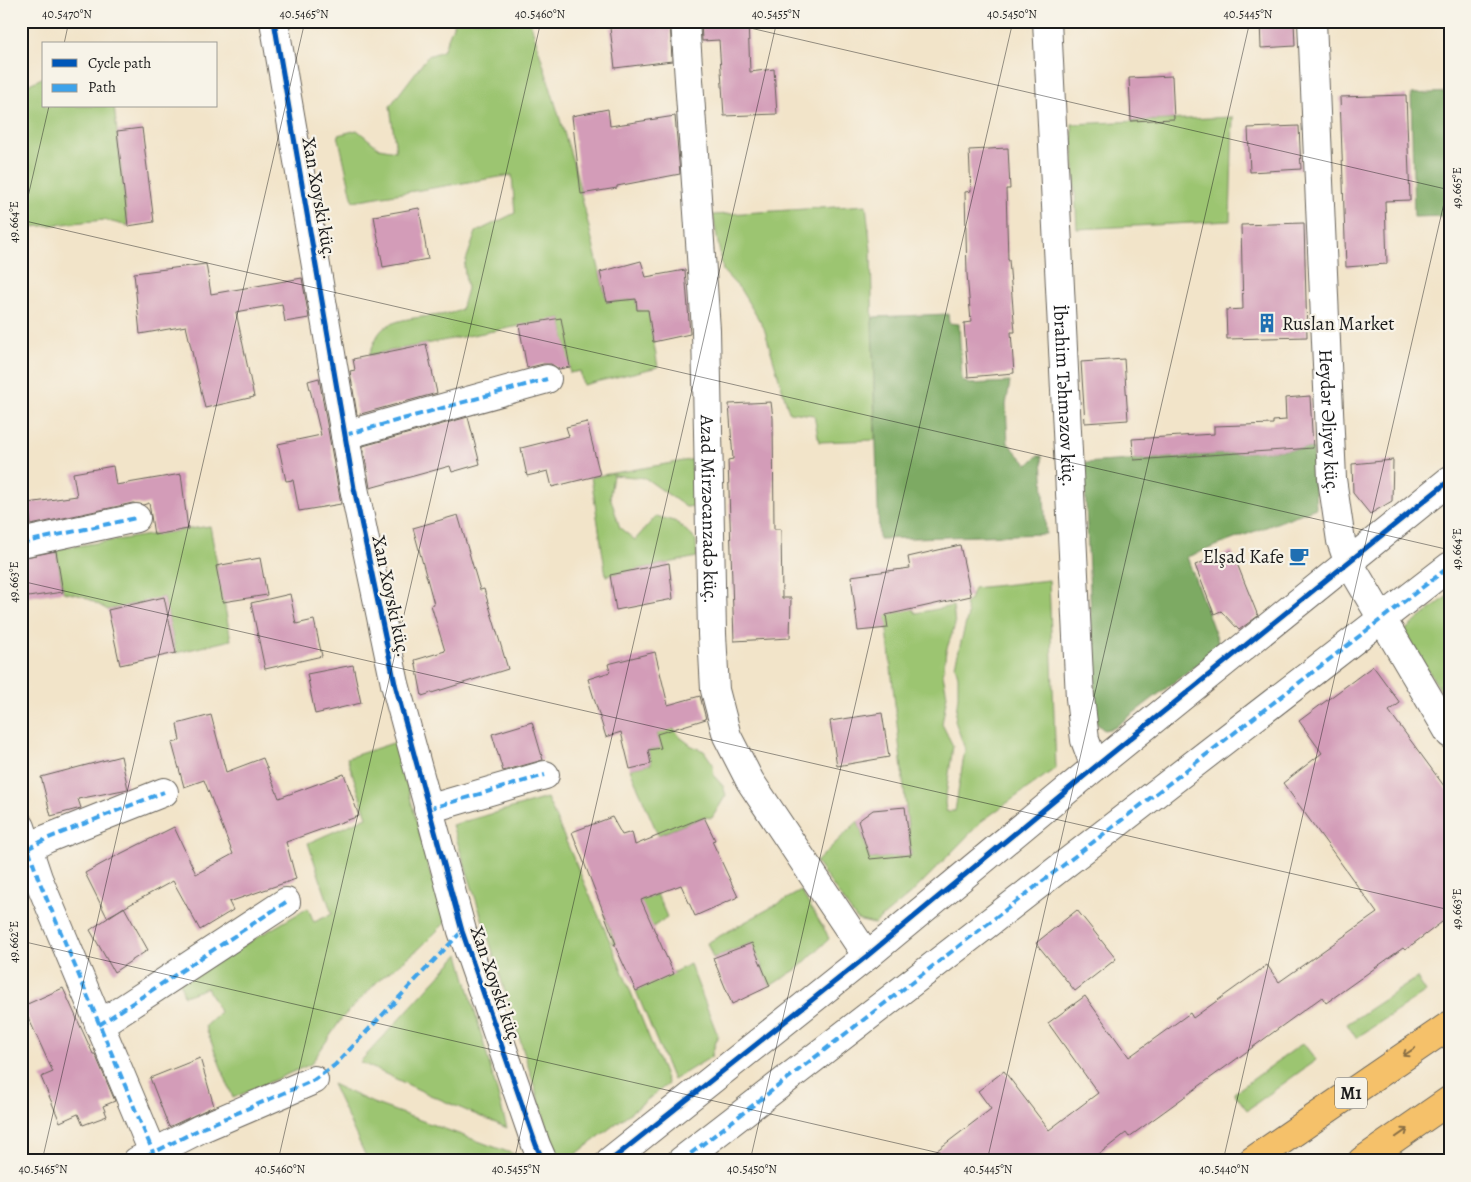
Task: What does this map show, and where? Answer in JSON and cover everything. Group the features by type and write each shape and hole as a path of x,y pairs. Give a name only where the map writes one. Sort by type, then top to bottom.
{"highway":[{"name":"M1","path":"1252,1161 1450,1025"},
{"path":"1362,1161 1450,1100"}],"street":[{"name":"Xan Xoyski küç.","path":"274,21 354,488 395,684 462,931 543,1161"},
{"name":"Azad Mirzəcanzadə küç.","path":"685,21 706,330 712,634 715,690 727,736 750,781 866,956"},
{"name":"İbrahim Təhməzov küç.","path":"1047,21 1080,698 1085,740 1095,767"},
{"name":"Heydər Əliyev küç.","path":"1312,21 1332,479 1341,541 1348,561 1450,734"},
{"path":"345,435 547,379"},
{"path":"610,1161 866,956 1095,767 1450,480"},
{"path":"21,543 136,518"},
{"path":"682,1161 1450,566"},
{"path":"428,809 545,775"},
{"path":"164,792 46,839 24,838 99,1025 145,1156 200,1129 314,1080"},
{"path":"99,1025 286,902"}],"green space":[{"path":"455,21 530,21 574,165 607,302 636,299 637,310 648,309 658,367 583,385 580,371 570,373 561,318 369,355 379,334 384,328 392,324 461,310 467,289 464,266 476,232 515,213 512,175 353,201 338,135 357,130 379,148 396,151 390,106 428,56 443,51"},
{"path":"42,78 42,108 114,108 128,226 104,220 21,228 21,88"},
{"path":"1450,92 1450,216 1414,217 1411,94"},
{"path":"1233,117 1230,221 1077,229 1072,124"},
{"path":"866,205 871,250 875,440 819,442 814,415 789,412 764,328 740,289 723,271 713,215"},
{"path":"948,314 949,323 959,324 962,380 969,384 1010,382 1006,405 1008,443 1028,465 1037,456 1042,456 1046,534 879,539 872,322 874,317"},
{"path":"1313,448 1316,508 1187,557 1220,647 1114,728 1104,730 1096,723 1084,463"},
{"path":"695,459 695,506 686,507 645,478 613,475 610,496 620,528 635,540 656,516 677,522 696,540 697,557 606,576 591,477"},
{"path":"210,526 231,640 176,653 164,597 108,610 83,596 63,592 56,549"},
{"path":"1049,580 1056,768 982,821 915,890 874,924 857,920 816,862 858,821 870,859 911,855 885,611 912,608 916,613 953,606 955,625 946,651 943,674 947,695 942,724 953,746 945,802 946,811 955,811 965,749 955,721 958,676 955,665 968,615 965,604 970,600 974,588"},
{"path":"1450,594 1450,706 1404,631"},
{"path":"661,722 675,730 680,737 692,746 704,751 713,764 714,776 723,786 726,795 712,818 704,817 658,835 630,769 651,764 648,750 660,748 655,723"},
{"path":"396,742 429,870 446,922 420,948 380,979 342,1018 311,1064 233,1098 205,1026 220,1012 207,988 184,996 180,982 308,908 314,922 332,914 308,843 367,817 347,758"},
{"path":"547,798 615,953 668,1084 567,1161 557,1159 452,825"},
{"path":"801,891 829,939 797,969 770,986 752,943 713,958 707,943"},
{"path":"657,894 667,917 653,927 614,944 604,914"},
{"path":"459,954 507,1128 360,1062"},
{"path":"690,964 718,1036 711,1057 673,1080 636,991"},
{"path":"1417,978 1426,992 1356,1038 1347,1024"},
{"path":"1303,1043 1316,1060 1247,1110 1234,1093"},
{"path":"332,1084 373,1103 522,1157 523,1161 368,1161"}],"building":[{"path":"670,21 672,61 615,68 610,28"},
{"path":"701,21 748,21 750,72 774,69 777,114 724,116 719,40 702,41"},
{"path":"1260,21 1294,21 1295,46 1261,48"},
{"path":"1172,76 1174,119 1131,121 1129,78"},
{"path":"1406,95 1410,200 1385,201 1387,264 1346,267 1340,97"},
{"path":"608,109 610,126 675,116 680,174 581,194 572,116"},
{"path":"1299,126 1301,169 1250,172 1248,128"},
{"path":"142,128 154,222 128,226 117,131"},
{"path":"1008,148 1010,189 1006,189 1008,260 1015,332 1011,332 1014,373 968,377 964,323 971,322 967,274 965,192 971,191 969,150"},
{"path":"419,208 428,259 383,267 374,216"},
{"path":"1304,223 1307,337 1227,339 1226,310 1243,309 1241,225"},
{"path":"641,261 646,277 685,270 690,334 653,342 648,310 637,310 636,299 607,302 600,272"},
{"path":"206,264 211,294 302,278 309,318 285,322 282,304 236,312 254,397 205,408 186,326 140,334 134,273"},
{"path":"561,318 570,367 559,369 551,364 543,364 527,368 519,325"},
{"path":"426,344 437,393 357,415 350,371 355,370 353,359"},
{"path":"1124,359 1128,420 1085,423 1081,362"},
{"path":"319,378 341,504 299,511 293,480 286,481 278,444 321,435 308,381"},
{"path":"1310,396 1313,448 1134,460 1132,439 1214,434 1214,426 1273,424 1273,421 1286,420 1285,398"},
{"path":"771,402 773,418 774,529 781,529 782,598 791,598 790,638 734,641 728,460 733,459 729,404"},
{"path":"468,417 480,464 452,472 450,466 370,488 363,446"},
{"path":"587,422 600,475 552,487 548,471 527,476 521,448 569,436 566,427"},
{"path":"1393,460 1392,501 1370,514 1353,493 1352,464"},
{"path":"113,466 116,485 181,474 188,529 154,535 149,503 143,505 133,503 31,525 28,503 77,496 73,473"},
{"path":"458,515 480,590 484,589 508,669 422,696 415,660 445,651 431,605 434,604 413,528"},
{"path":"960,545 971,596 886,615 888,628 858,631 851,576 910,568 908,557"},
{"path":"56,551 63,592 21,598 21,558"},
{"path":"1232,551 1258,616 1239,630 1221,611 1214,614 1195,565"},
{"path":"260,558 267,595 223,602 216,566"},
{"path":"669,563 673,599 616,610 610,575"},
{"path":"290,594 296,624 314,620 322,656 265,669 251,603"},
{"path":"164,597 176,653 120,665 108,610"},
{"path":"655,652 668,705 700,696 706,719 657,734 661,748 648,750 651,764 630,769 621,732 606,737 588,679 610,672 608,664"},
{"path":"353,665 361,703 315,714 307,674"},
{"path":"1373,666 1400,703 1389,711 1450,794 1450,916 1405,950 1403,948 1326,1003 1322,997 1129,1137 1126,1133 1090,1161 923,1161 991,1109 978,1091 1004,1071 1049,1130 1098,1093 1048,1023 1085,996 1129,1057 1190,1013 1193,1018 1267,965 1279,982 1377,913 1283,783 1322,753 1299,721"},
{"path":"882,713 889,757 837,766 830,721"},
{"path":"211,715 226,772 263,758 279,798 344,774 359,816 286,842 296,879 229,902 233,910 200,930 173,881 107,917 85,873 174,827 196,874 233,854 204,780 184,787 172,743 180,741 177,724"},
{"path":"532,722 543,760 503,771 492,734"},
{"path":"121,756 128,789 78,799 81,808 51,816 41,777"},
{"path":"905,807 911,855 870,859 858,821 873,810"},
{"path":"612,817 622,835 632,832 635,845 704,817 715,840 712,841 738,897 695,916 681,885 641,900 674,974 636,991 614,944 616,944 572,832"},
{"path":"124,907 148,950 114,972 90,930"},
{"path":"1077,910 1116,959 1075,991 1036,943"},
{"path":"752,943 770,986 732,1004 713,958"},
{"path":"63,988 115,1101 103,1106 107,1116 83,1125 78,1114 60,1122 41,1077 53,1072 23,1006"},
{"path":"200,1058 214,1106 169,1127 150,1078"}],"marked path":[{"path":"345,435 547,379"},
{"path":"21,543 136,518"},
{"path":"681,1161 1450,566"},
{"path":"428,809 545,775"},
{"path":"27,849 46,839 164,792"},
{"path":"21,827 38,878 153,1152"},
{"path":"99,1025 286,902"},
{"path":"137,1161 200,1129 314,1080 335,1065 462,931"}],"cycle path":[{"path":"274,21 354,488 395,684 462,931 543,1161"},
{"path":"610,1161 867,956 1095,767 1450,480"}],"place":[{"name":"Ruslan Market","path":"1267,323"},
{"name":"Elşad Kafe","path":"1299,556"}]}
